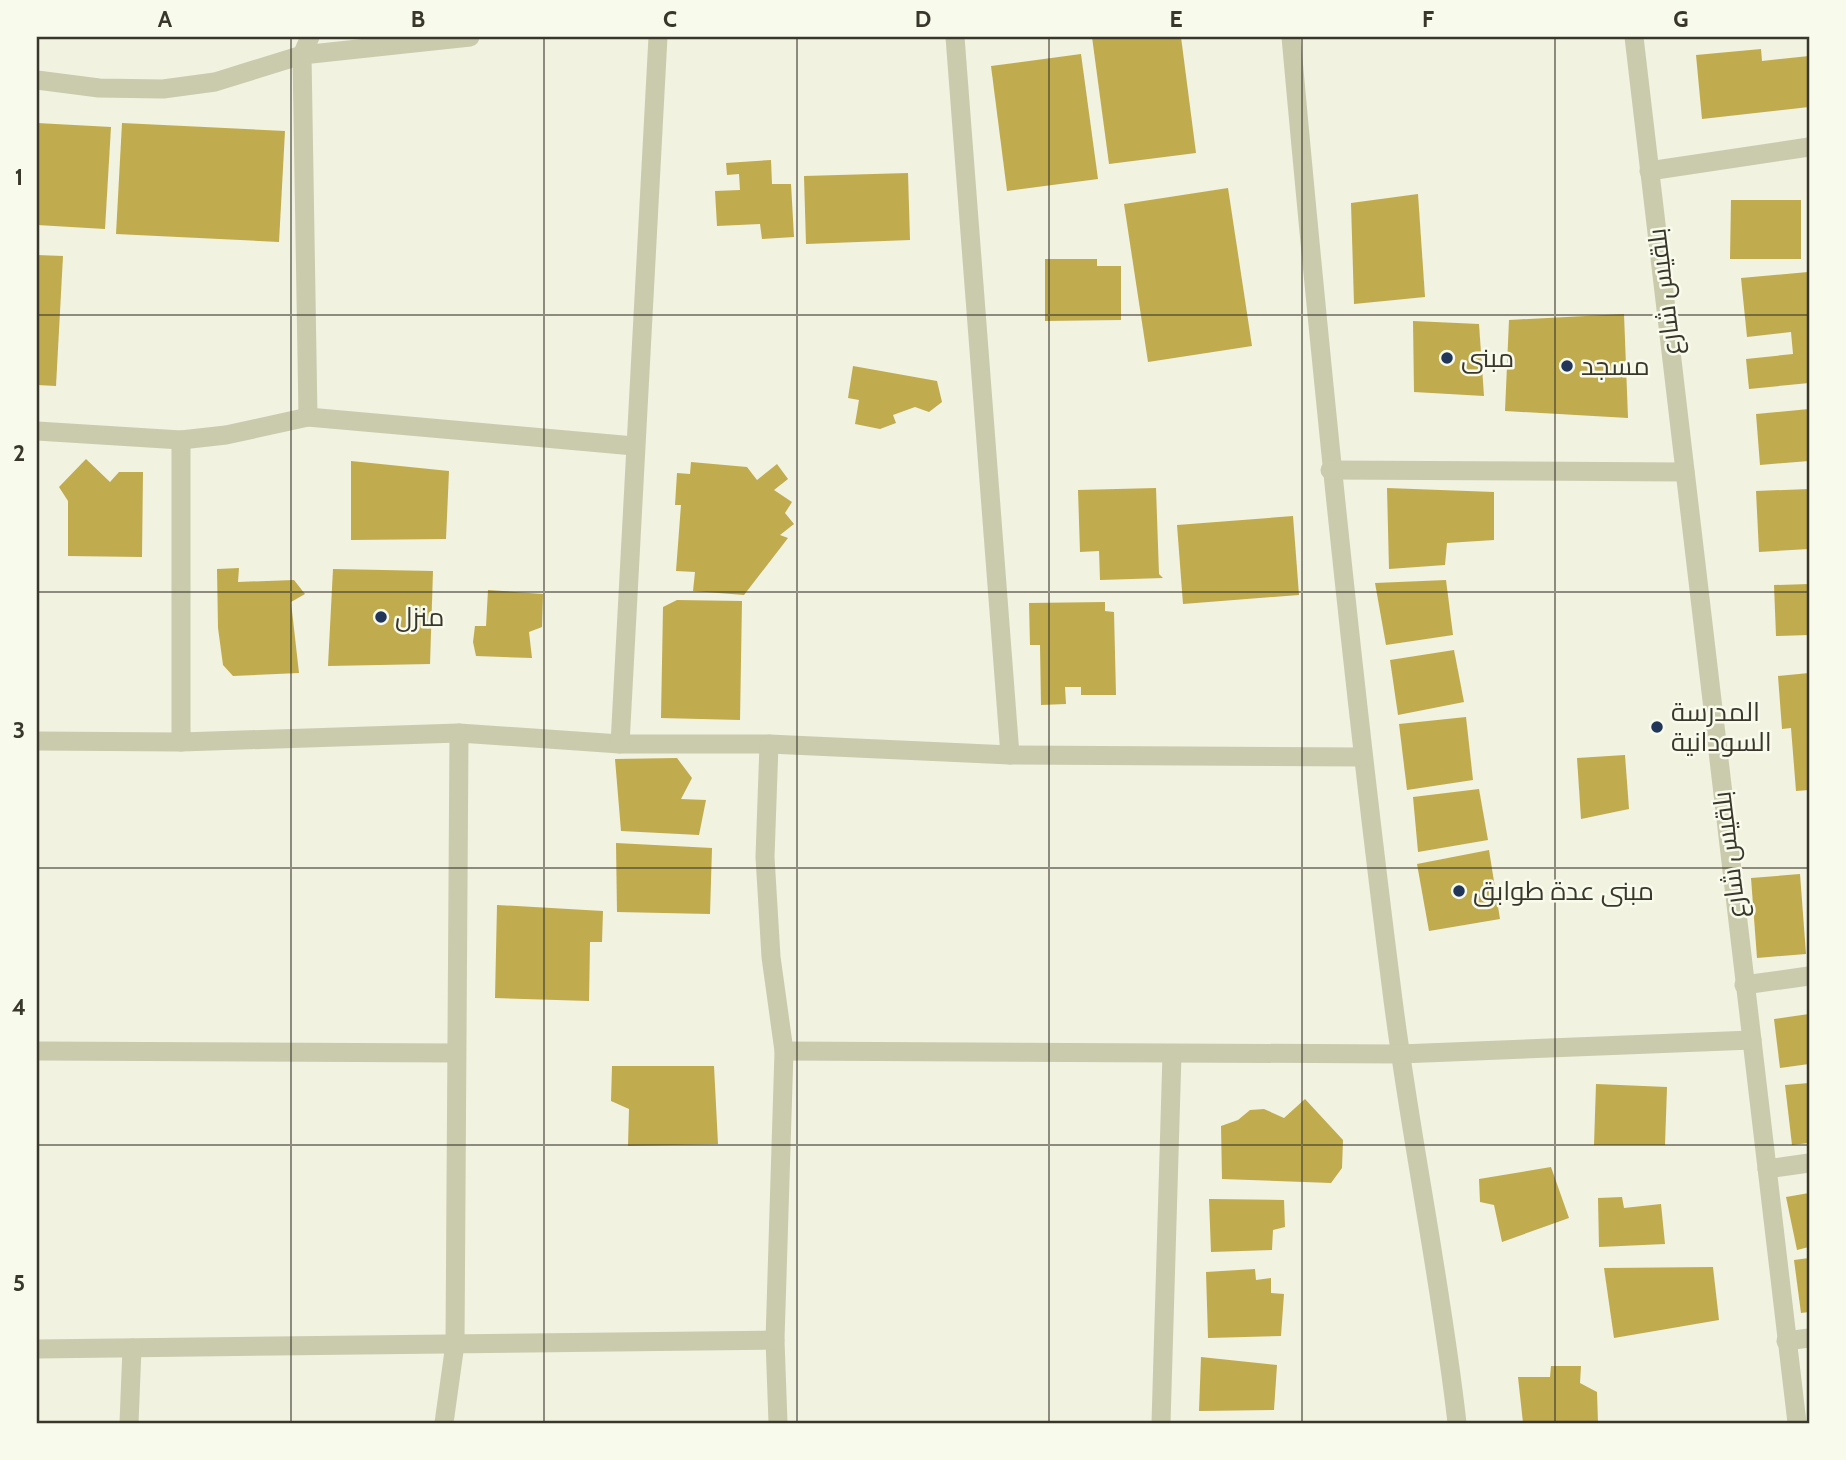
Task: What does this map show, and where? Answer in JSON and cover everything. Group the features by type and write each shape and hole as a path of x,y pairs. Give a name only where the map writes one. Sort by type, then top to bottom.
{"street":[{"path":"37,80 99,88 163,89 215,82 306,46 470,37"},
{"path":"620,744 658,37"},
{"path":"955,37 1010,755"},
{"path":"1291,37 1330,470 1362,757 1400,1054 1428,1216 1457,1423"},
{"name":"بلقيس شارع","path":"1634,37 1797,1423"},
{"path":"306,46 308,417"},
{"path":"1649,171 1809,147"},
{"path":"37,431 181,440 226,435 308,417 634,446"},
{"path":"181,440 181,742"},
{"path":"1330,470 1685,472"},
{"path":"37,741 181,742 459,733 620,744 769,744 1010,755 1362,757"},
{"path":"444,1423 455,1345 459,733"},
{"path":"769,744 766,882 771,957 784,1051 775,1340 778,1423"},
{"path":"1744,985 1809,976"},
{"path":"784,1051 1400,1054 1752,1040"},
{"path":"37,1051 456,1053"},
{"path":"1161,1423 1172,1054"},
{"path":"1767,1169 1809,1163"},
{"path":"1786,1341 1809,1338"},
{"path":"37,1349 775,1340"},
{"path":"129,1423 132,1348"}],"building":[{"path":"1092,37 1181,37 1196,153 1109,164"},
{"path":"1761,49 1762,61 1809,56 1809,107 1702,119 1696,55"},
{"path":"1081,54 1098,179 1007,191 991,66"},
{"path":"37,123 111,127 105,229 37,225"},
{"path":"122,123 285,131 279,242 116,234"},
{"path":"771,160 772,184 791,184 794,237 762,239 760,224 717,226 715,191 740,190 739,174 727,175 726,163"},
{"path":"908,173 910,240 806,244 804,176"},
{"path":"1228,188 1252,346 1148,362 1124,204"},
{"path":"1418,194 1425,297 1354,304 1351,203"},
{"path":"1731,200 1801,200 1801,259 1730,259"},
{"path":"37,255 63,256 56,386 37,385"},
{"path":"1045,259 1097,259 1097,266 1121,266 1121,320 1045,321"},
{"path":"1808,272 1809,383 1749,389 1746,359 1793,354 1791,332 1747,337 1741,278"},
{"name":"مسجد","path":"1624,314 1628,418 1505,411 1509,320"},
{"name":"مبنى","path":"1413,321 1479,324 1484,396 1414,392"},
{"path":"853,366 937,381 942,402 929,412 915,407 893,415 896,423 880,429 855,424 859,400 848,398"},
{"path":"1809,409 1809,461 1760,465 1756,414"},
{"path":"86,459 110,482 119,472 143,472 142,557 68,556 68,501 59,487"},
{"name":"منزل","path":"351,461 449,471 446,539 351,540"},
{"path":"691,462 747,467 757,480 777,464 788,479 774,490 792,502 785,513 794,524 780,535 788,538 744,595 693,591 695,572 676,571 681,505 675,505 677,473 690,474"},
{"path":"1156,488 1159,574 1163,578 1100,580 1099,551 1080,552 1078,490"},
{"path":"1387,488 1494,492 1494,540 1447,543 1445,565 1389,569"},
{"path":"1809,489 1809,549 1759,552 1756,491"},
{"path":"1293,516 1299,595 1183,604 1177,525"},
{"path":"239,568 238,582 294,580 305,594 291,602 299,673 233,676 223,665 218,628 217,569"},
{"name":"منزل","path":"333,569 433,571 430,664 328,666"},
{"path":"1446,580 1453,635 1386,645 1375,583"},
{"path":"1809,584 1809,635 1776,636 1774,585"},
{"name":"منزل","path":"488,590 543,594 542,627 529,632 532,658 476,656 473,642 475,626 486,626"},
{"path":"677,600 742,601 740,720 661,718 663,607"},
{"path":"1105,602 1105,611 1114,612 1116,695 1081,695 1081,687 1065,687 1066,704 1041,705 1040,645 1030,645 1029,603"},
{"path":"1454,650 1464,702 1398,715 1390,660"},
{"path":"1809,673 1809,790 1796,791 1791,728 1782,729 1778,676"},
{"path":"1466,717 1473,780 1407,790 1399,724"},
{"path":"1625,755 1629,809 1581,819 1577,758"},
{"path":"677,758 692,778 681,799 706,800 699,835 621,831 615,759"},
{"name":"مبنى عدة طوابق","path":"1479,789 1488,840 1418,852 1413,797"},
{"path":"616,843 712,848 710,914 617,912"},
{"name":"مبنى عدة طوابق","path":"1489,850 1500,919 1429,931 1417,864"},
{"path":"1800,874 1806,954 1757,958 1751,878"},
{"path":"497,905 603,911 602,942 590,942 589,1001 495,998"},
{"path":"1809,1014 1809,1064 1780,1068 1774,1019"},
{"path":"612,1066 714,1066 718,1144 628,1146 629,1109 611,1101"},
{"path":"1809,1083 1809,1143 1792,1145 1785,1085"},
{"path":"1596,1084 1667,1087 1665,1145 1594,1145"},
{"path":"1305,1099 1343,1140 1342,1168 1331,1183 1222,1179 1221,1126 1238,1120 1250,1110 1264,1109 1284,1118"},
{"path":"1551,1167 1569,1218 1502,1242 1494,1205 1480,1202 1479,1179"},
{"path":"1809,1193 1809,1247 1797,1250 1786,1197"},
{"path":"1622,1197 1624,1208 1661,1204 1665,1244 1599,1247 1598,1198"},
{"path":"1209,1199 1284,1200 1285,1227 1273,1230 1272,1250 1211,1252"},
{"path":"1809,1258 1809,1312 1801,1313 1794,1260"},
{"path":"1713,1267 1719,1320 1614,1338 1604,1268"},
{"path":"1255,1269 1256,1280 1271,1278 1271,1293 1284,1294 1281,1336 1208,1338 1206,1272"},
{"path":"1201,1357 1277,1365 1274,1410 1199,1411"},
{"path":"1551,1366 1581,1366 1580,1383 1597,1392 1598,1423 1523,1423 1518,1377 1550,1377"}],"place":[{"name":"مبنى","path":"1447,358"},
{"name":"مسجد","path":"1567,366"},
{"name":"منزل","path":"381,617"},
{"name":"المدرسة السودانية","path":"1657,727"},
{"name":"مبنى عدة طوابق","path":"1459,891"}]}
